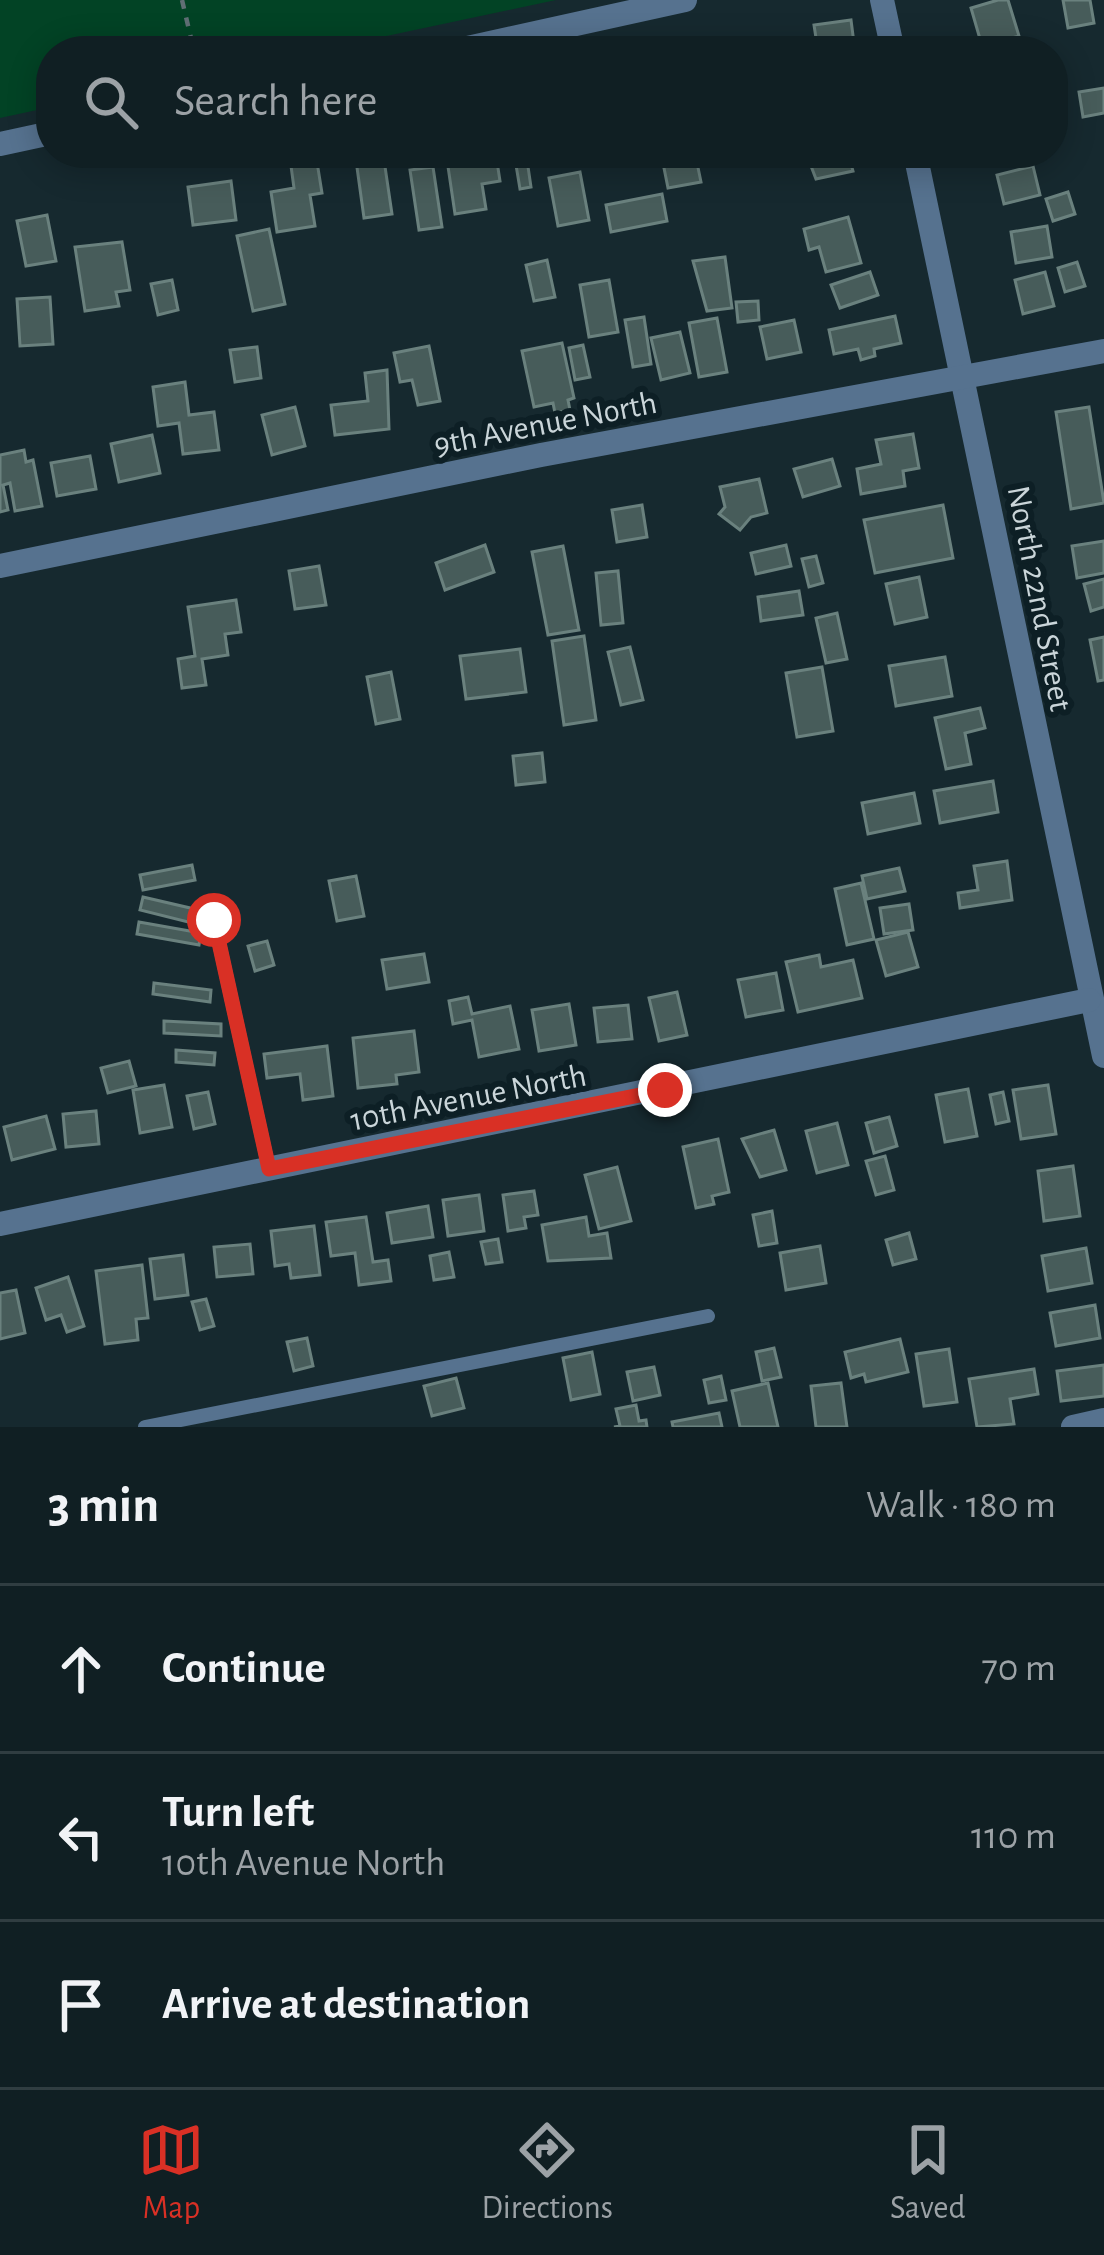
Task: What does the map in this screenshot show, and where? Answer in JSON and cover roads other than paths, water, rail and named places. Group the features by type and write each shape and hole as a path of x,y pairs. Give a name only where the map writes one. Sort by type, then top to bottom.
{"street":[{"path":"522,36 686,0"},
{"path":"882,0 890,36"},
{"path":"0,143 36,136"},
{"name":"North 22nd Street","path":"918,168 1104,1056"},
{"name":"9th Avenue North","path":"0,566 541,455 1104,351"},
{"name":"10th Avenue North","path":"0,1224 1089,1000"},
{"path":"1073,1427 1104,1420"}],"lane":[{"path":"214,920 269,1169"},
{"path":"145,1427 708,1316"}]}
